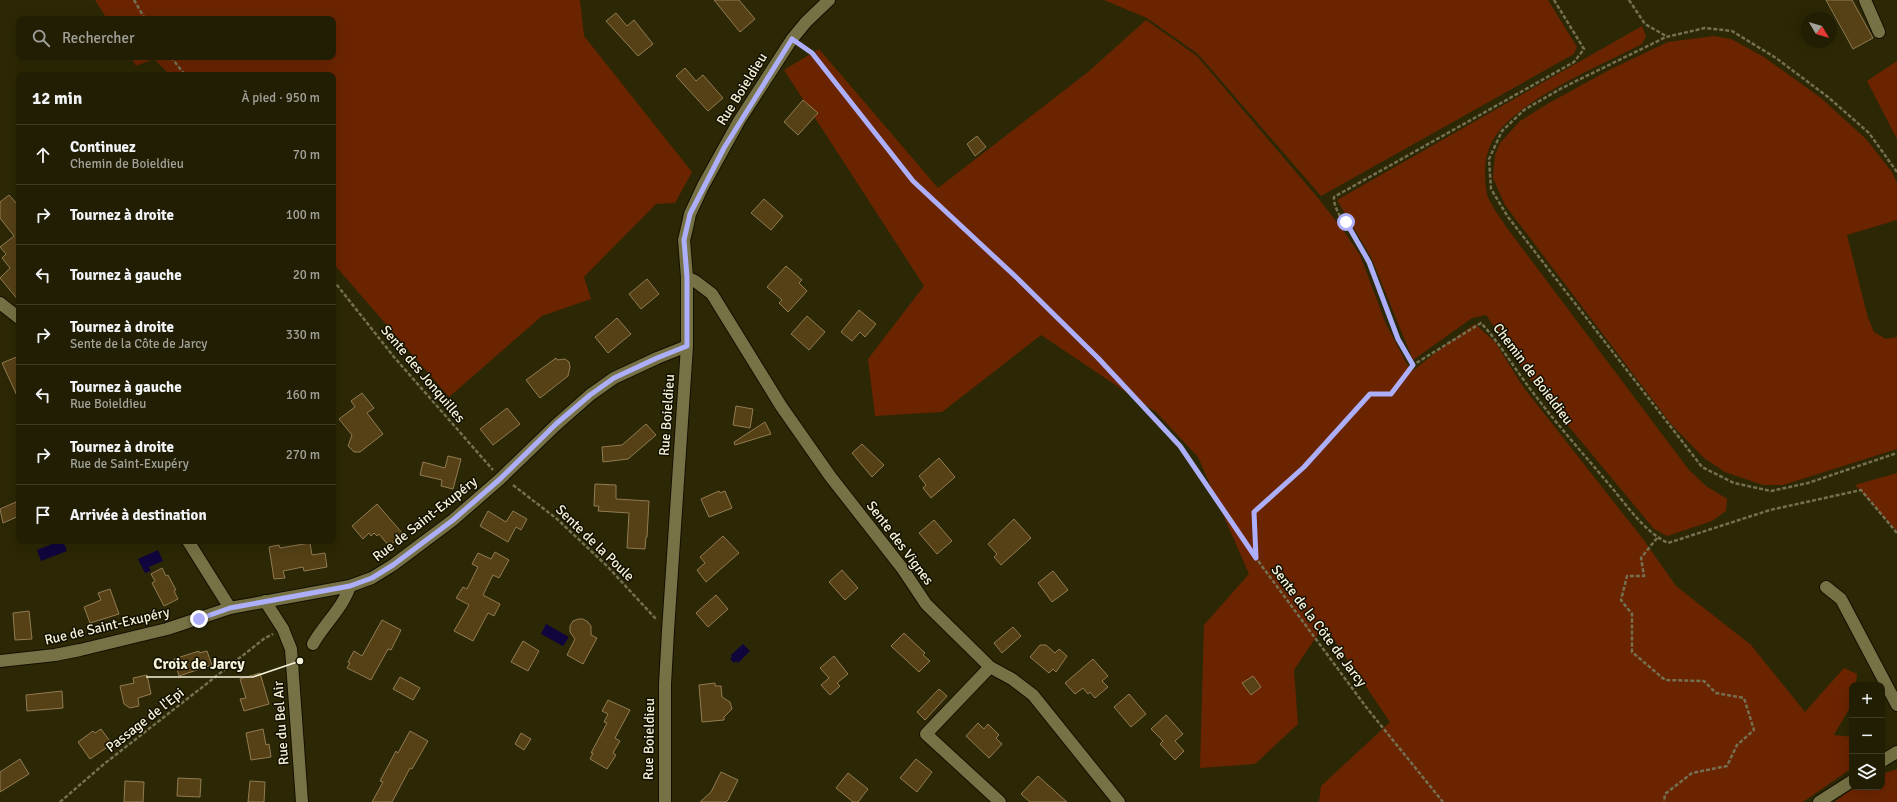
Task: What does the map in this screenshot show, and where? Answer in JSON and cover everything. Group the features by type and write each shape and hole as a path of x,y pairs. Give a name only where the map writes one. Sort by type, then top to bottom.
{"street":[{"path":"1866,0 1879,32"},
{"name":"Rue Boieldieu","path":"665,802 665,684 687,346 687,277 684,240 690,214 724,148 792,39 825,1"},
{"name":"Sente des Vignes","path":"687,277 712,294 781,406 830,476 902,568 926,604 990,667 1012,679 1033,695 1119,802"},
{"path":"0,303 16,316"},
{"name":"Rue de Saint-Exupéry","path":"0,661 55,656 167,629 230,608 350,586 372,578 393,565 453,520 500,479 556,424 596,391 621,375 687,346"},
{"path":"190,544 230,608"},
{"path":"312,644 346,597 350,586"},
{"path":"1826,587 1841,599 1897,705"},
{"name":"Rue du Bel Air","path":"265,601 283,629 291,649 302,802"},
{"path":"990,667 926,734 1000,802"},
{"path":"1885,760 1897,752"},
{"path":"1819,802 1849,783"}],"path":[{"path":"134,0 142,16"},
{"path":"1256,558 1254,512 1304,467 1370,394 1391,394 1413,365 1398,339 1369,262 1346,222 1335,208 1334,197 1574,62 1584,49 1554,0"},
{"path":"1629,0 1645,24 1666,37"},
{"path":"1897,172 1869,133 1828,97 1776,58 1732,31 1705,28 1666,37 1562,88 1524,110 1502,131 1489,159 1491,189 1508,216 1702,467 1734,483 1771,491 1808,483 1897,453"},
{"name":"Sente de la Côte de Jarcy","path":"792,39 812,53 913,181 1017,278 1098,358 1180,446 1256,558 1366,707 1443,802"},
{"path":"173,60 183,72"},
{"name":"Sente des Jonquilles","path":"336,284 394,357 500,479"},
{"name":"Chemin de Boieldieu","path":"1413,365 1481,322 1497,340 1523,379 1560,427 1628,507 1657,538"},
{"name":"Sente de la Poule","path":"500,479 516,486 557,519 607,566 668,631"},
{"path":"1664,802 1665,794 1692,773 1728,766 1737,745 1754,730 1744,698 1716,693 1704,682 1665,680 1632,652 1632,614 1621,600 1627,576 1644,576 1642,558 1657,538 1668,543 1770,510 1861,490 1897,533"},
{"name":"Passage de l'Epi","path":"60,802 104,764 265,638 283,629"}],"shaded area":[{"path":"95,0 580,0 584,36 692,172 675,203 656,204 584,277 591,299 542,316 449,397 336,266 336,72 167,72 155,60 336,60 336,16 105,16"},
{"path":"1104,0 1548,0 1577,47 1574,54 1321,196 1198,54 1147,18"},
{"path":"1146,20 1197,56 1318,198 1360,255 1386,324 1411,372 1475,324 1495,342 1524,388 1643,539 1676,586 1751,645 1805,712 1844,668 1857,674 1856,682 1849,682 1849,709 1834,735 1849,737 1849,770 1803,802 1319,802 1321,786 1390,722 1324,625 1294,670 1298,724 1255,764 1200,768 1204,625 1249,574 1198,457 1156,412 1041,335 942,412 875,416 868,359 924,286 784,70 819,49 938,188 1088,72"},
{"path":"1642,26 1646,36 1642,44 1557,87 1515,115 1499,130 1488,151 1485,176 1488,198 1507,228 1689,470 1706,486 1727,499 1726,511 1712,521 1667,536 1654,529 1531,381 1486,315 1472,318 1413,360 1371,257 1337,200"},
{"path":"1714,36 1731,39 1764,57 1821,98 1866,139 1892,172 1897,183 1897,220 1847,235 1868,318 1874,332 1886,339 1897,337 1897,449 1783,485 1763,485 1725,472 1704,458 1671,424 1505,205 1493,178 1495,155 1500,143 1520,121 1549,103 1611,69 1668,42"},
{"path":"133,60 151,60 136,66"},
{"path":"1897,61 1897,139 1867,81"},
{"path":"1897,473 1897,531 1855,485"},
{"path":"52,544 64,544 67,551 41,561 37,550"},
{"path":"158,550 163,561 149,567 151,571 145,573 138,559"},
{"path":"546,624 569,637 563,646 541,634"},
{"path":"743,644 750,651 738,663 736,661 734,663 730,659 732,657 731,655"},
{"path":"1897,769 1897,802 1834,802 1851,790 1885,790 1885,773"}],"building":[{"path":"714,0 739,0 755,19 740,32"},
{"path":"1826,0 1852,0 1873,38 1853,49 1837,20 1837,12 1833,12"},
{"path":"616,13 627,26 634,20 653,44 638,56 606,21"},
{"path":"685,68 696,81 703,75 723,98 708,111 676,76"},
{"path":"803,100 818,113 798,135 784,122"},
{"path":"977,136 986,147 975,156 967,144"},
{"path":"9,195 16,203 16,297 0,278 10,268 2,258 6,254 0,247 14,236 0,218 0,202"},
{"path":"764,199 783,216 771,230 751,213"},
{"path":"786,266 802,280 799,283 807,291 788,312 779,303 782,300 767,287"},
{"path":"647,279 659,294 641,309 629,294"},
{"path":"859,310 876,324 865,337 860,332 852,341 841,332"},
{"path":"807,316 825,332 809,350 791,334"},
{"path":"617,318 631,334 608,353 595,337"},
{"path":"16,357 16,393 2,363"},
{"path":"556,358 557,360 565,359 569,362 570,367 568,376 540,398 526,380"},
{"path":"362,393 374,408 367,413 383,434 360,452 354,452 348,446 352,435 339,419 355,407 351,401"},
{"path":"736,406 753,409 750,428 733,425"},
{"path":"507,408 520,424 493,445 480,429"},
{"path":"765,422 771,434 735,445 734,442"},
{"path":"646,424 656,435 628,459 603,462 602,447 622,445"},
{"path":"862,444 884,465 872,477 852,453"},
{"path":"448,456 461,459 453,489 441,486 442,480 420,475 423,462 445,468"},
{"path":"939,458 955,477 931,498 923,488 926,485 919,476"},
{"path":"595,484 616,485 616,499 649,501 645,549 627,548 629,513 598,511 599,506 594,506"},
{"path":"719,491 720,493 725,491 732,508 709,517 701,499"},
{"path":"16,502 16,517 3,523 0,509"},
{"path":"377,504 403,534 389,546 379,534 377,536 374,533 371,536 369,533 363,539 352,526"},
{"path":"488,511 506,522 513,511 527,519 521,530 516,527 508,542 480,526"},
{"path":"1014,519 1031,538 1001,565 994,557 997,554 988,544"},
{"path":"934,520 952,541 937,554 919,533"},
{"path":"723,536 739,553 706,582 697,570 705,563 700,557"},
{"path":"310,544 312,555 325,553 327,567 304,571 303,567 283,571 285,578 274,579 269,547 279,545 280,548"},
{"path":"495,552 509,560 499,578 493,575 483,595 500,604 494,616 488,613 473,641 454,631 469,605 456,598 463,587 467,589 478,567 472,564 478,553 491,559"},
{"path":"162,568 166,576 168,575 176,590 174,591 178,599 164,606 152,583 155,581 151,574"},
{"path":"842,570 858,588 845,600 829,582"},
{"path":"1053,571 1068,590 1052,602 1038,583"},
{"path":"110,589 119,614 90,623 84,607 101,600 98,593"},
{"path":"716,595 728,609 708,627 696,613"},
{"path":"29,611 32,639 15,640 13,613"},
{"path":"583,619 588,622 591,626 591,635 597,638 583,664 567,655 575,639 570,632 570,626 573,621"},
{"path":"382,620 401,630 391,650 388,649 371,680 347,668 350,663 348,662 354,651 362,656"},
{"path":"1013,627 1021,636 1002,653 994,643"},
{"path":"904,633 925,653 923,655 930,661 919,672 891,646"},
{"path":"523,641 539,651 528,671 511,662"},
{"path":"1040,645 1046,645 1055,653 1059,649 1067,656 1056,672 1053,669 1049,673 1030,657"},
{"path":"199,651 199,653 207,651 212,665 179,676 174,659"},
{"path":"834,656 848,674 837,683 840,686 830,695 821,685 829,678 820,668"},
{"path":"1093,659 1108,676 1102,681 1108,687 1095,698 1090,692 1088,694 1083,688 1075,694 1065,683"},
{"path":"260,673 269,704 244,711 240,699 246,698 240,679"},
{"path":"147,675 151,694 138,698 139,706 130,708 124,704 120,686 134,683 133,678"},
{"path":"1253,676 1261,687 1251,695 1242,683"},
{"path":"400,677 420,688 413,700 393,689"},
{"path":"715,683 715,686 721,686 722,697 730,702 732,709 724,717 724,720 702,722 699,685"},
{"path":"939,689 947,696 925,720 917,712"},
{"path":"62,691 63,708 27,711 26,695"},
{"path":"1129,694 1146,714 1131,727 1114,707"},
{"path":"608,700 630,710 615,738 620,741 613,753 616,755 607,769 590,759 593,753 591,753 607,723 604,722 608,714 602,711"},
{"path":"1166,715 1183,734 1175,741 1184,751 1175,760 1160,744 1163,741 1151,729"},
{"path":"978,723 984,729 988,724 999,735 996,738 1002,744 989,758 966,736"},
{"path":"101,729 112,744 90,759 78,742 93,731 95,733"},
{"path":"263,729 266,745 269,744 271,757 251,760 246,733"},
{"path":"410,731 428,741 412,769 410,768 392,802 372,802 383,782 380,781 396,751 398,753"},
{"path":"521,733 531,739 524,750 515,744"},
{"path":"20,759 29,774 0,792 0,772"},
{"path":"916,759 932,772 917,792 900,778"},
{"path":"721,772 738,780 728,800 726,802 700,802 711,792"},
{"path":"848,773 868,789 858,802 853,802 836,788"},
{"path":"1038,776 1067,802 1030,802 1021,794"},
{"path":"178,778 201,779 200,797 177,796"},
{"path":"125,781 144,782 143,802 124,802"},
{"path":"250,781 265,782 264,802 248,802"}],"place":[{"name":"Croix de Jarcy","path":"300,661"}],"route":[{"path":"199,619 230,608 350,586 372,578 393,565 453,520 500,479 556,424 590,395 614,378 687,346 687,277 684,240 690,214 703,186 724,148 759,89 792,39 812,53 913,181 1017,278 1098,358 1180,446 1256,558 1254,512 1304,467 1370,394 1391,394 1413,365 1405,354 1398,339 1369,262 1346,222"}]}
